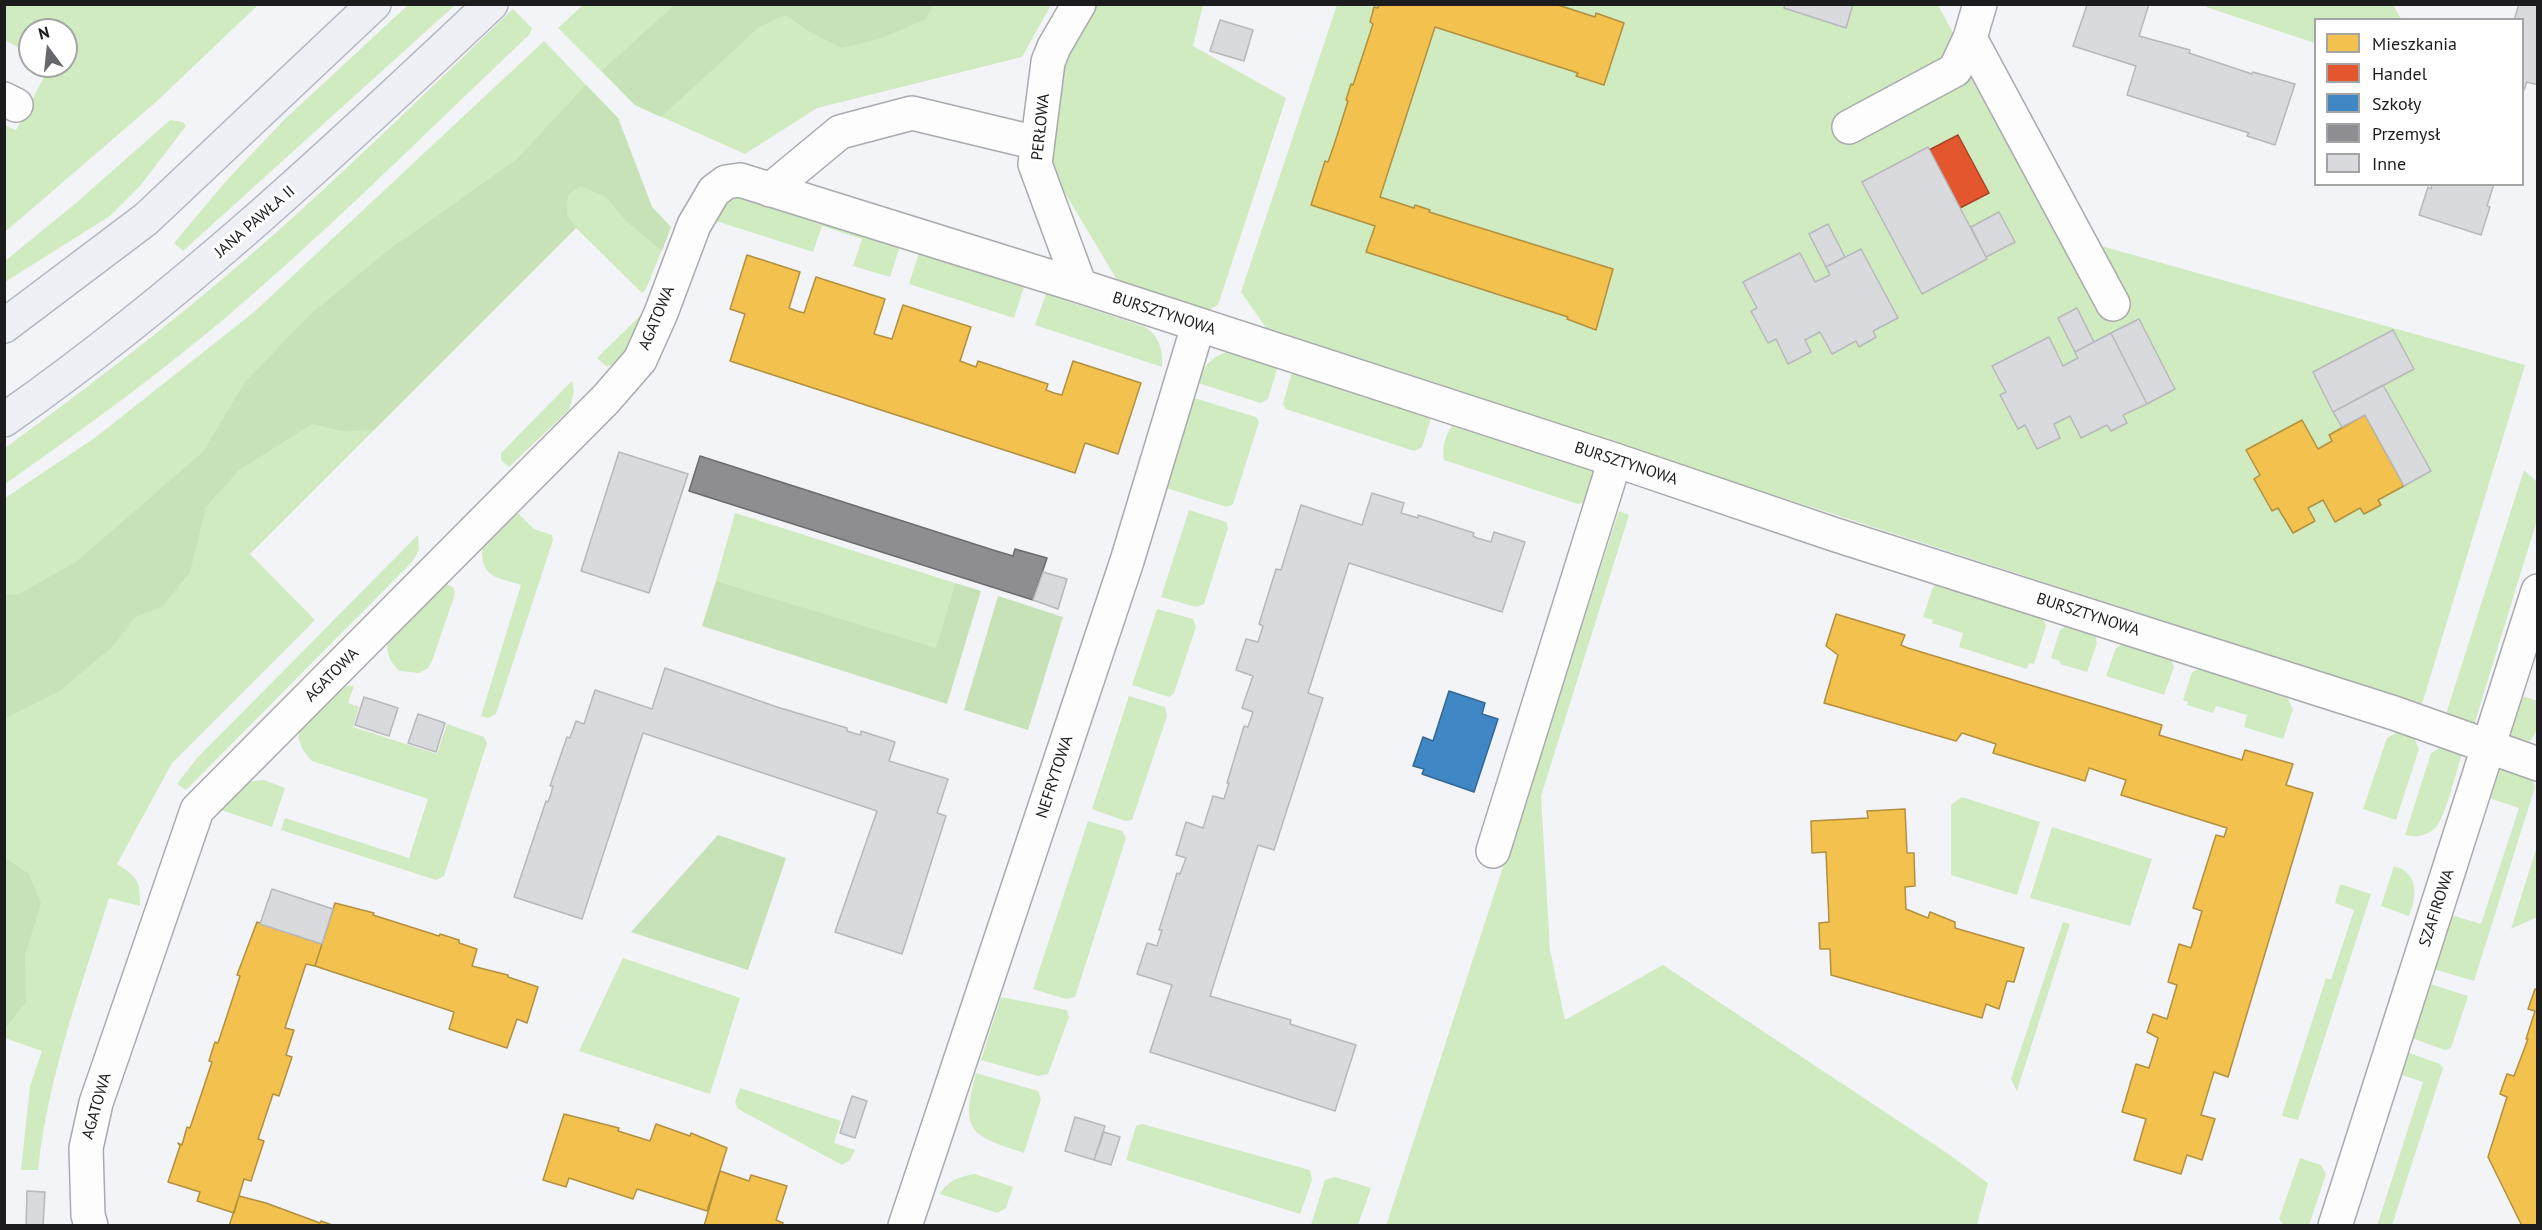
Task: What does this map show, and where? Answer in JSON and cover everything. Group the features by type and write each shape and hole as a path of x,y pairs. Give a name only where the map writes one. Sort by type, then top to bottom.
{"main road":[{"path":"4,326 146,219 374,4"},
{"name":"JANA PAWŁA II","path":"4,420 118,337 201,270 317,167 491,4"}],"street":[{"name":"PERŁOWA","path":"1079,4 1048,62 1035,164 1080,286"},
{"path":"1849,127 1955,70 1970,38 1980,4"},
{"path":"1970,38 2113,304"},
{"path":"770,190 840,132 912,112 1037,143"},
{"name":"BURSZTYNOWA","path":"714,191 726,182 740,180 1080,286 1615,460 1833,534 2489,745 2538,764"},
{"name":"AGATOWA","path":"91,1226 88,1215 86,1148 96,1103 197,810 516,492 606,399 640,360 661,313 694,225 714,191"},
{"name":"NEFRYTOWA","path":"905,1226 1127,561 1198,326"},
{"path":"1493,851 1615,460"},
{"name":"SZAFIROWA","path":"2336,1226 2538,591"}],"green space":[{"path":"5,5 258,5 156,102 5,232 4,125 16,130 44,78 78,78 78,18 18,18 18,47 5,40"},
{"path":"408,5 455,5 183,251 174,243 227,180 285,119"},
{"path":"583,5 1051,5 1022,57 817,108 745,154 635,105 558,28"},
{"path":"674,5 933,5 926,19 882,38 842,48 815,35 785,15 759,27 661,117 635,105 602,71"},
{"path":"1091,5 1203,5 1193,46 1286,98 1218,305 1203,313 1120,285 1047,163 1064,60"},
{"path":"1337,5 1938,5 2062,235 2525,365 2422,704 1269,332 1241,292"},
{"path":"2207,5 2393,5 2400,18 2314,18 2314,43 2206,7"},
{"path":"513,9 532,28 530,34 358,198 253,294 163,369 5,484 5,448 155,334 264,244"},
{"path":"544,41 618,118 652,207 671,227 646,289 642,293 576,228 250,554 315,620 172,763 117,864 136,880 140,906 109,898 57,1066 38,1170 21,1170 30,1086 42,1051 5,1038 5,498 96,437 254,312"},
{"path":"586,85 618,118 652,207 671,227 662,251 626,221 606,197 580,186 568,195 567,214 576,228 374,430 341,431 312,424 239,470 206,507 190,572 163,606 135,617 114,645 60,691 5,718 5,595 19,594 76,562 203,452 245,382 311,314 387,251 516,160"},
{"path":"170,120 183,122 186,126 140,186 110,216 5,282 5,261 76,203"},
{"path":"738,197 752,198 900,246 890,277 853,266 862,239 822,226 813,252 716,221 724,206"},
{"path":"919,253 1024,287 1014,318 909,284"},
{"path":"1046,294 1145,327 1160,344 1162,367 1035,325"},
{"path":"652,304 627,351 613,365 606,366 597,358"},
{"path":"1234,349 1271,361 1277,369 1268,399 1261,403 1198,383 1203,370 1211,361"},
{"path":"1298,370 1427,411 1431,418 1422,447 1414,451 1286,409 1283,404 1291,375"},
{"path":"572,381 574,392 569,410 509,467 501,460 501,453"},
{"path":"1194,398 1256,417 1259,422 1233,504 1227,507 1166,488"},
{"path":"1457,421 1592,465 1594,473 1585,502 1578,504 1444,460 1443,450 1446,439 1450,428"},
{"path":"2524,470 2537,482 2537,520 2474,725 2445,717"},
{"path":"1189,510 1226,522 1228,528 1204,604 1196,607 1161,597"},
{"path":"1619,511 1629,515 1541,796 1550,950 1565,1020 1663,965 1947,1153 1988,1183 1977,1225 1386,1226"},
{"path":"518,513 534,529 552,535 553,540 496,714 488,718 481,716 521,585 492,575 484,566 482,548"},
{"path":"735,513 955,583 936,649 716,581"},
{"path":"418,535 419,550 412,562 186,790 177,784 197,758"},
{"path":"716,581 936,648 955,583 981,591 947,704 702,626"},
{"path":"447,584 454,588 455,594 432,661 428,668 419,673 399,671 388,654 391,635 442,586"},
{"path":"1939,584 2043,618 2046,626 2034,664 2029,663 2027,669 1959,647 1963,633 1932,623 1933,620 1923,617 1933,587"},
{"path":"998,596 1063,617 1028,730 964,710"},
{"path":"1157,609 1193,619 1196,627 1174,693 1169,697 1132,685"},
{"path":"2066,626 2095,634 2097,643 2087,672 2060,664 2060,661 2051,658 2060,630"},
{"path":"2123,644 2171,659 2174,667 2164,695 2106,676 2116,648"},
{"path":"2200,669 2287,697 2293,709 2283,739 2244,727 2247,715 2216,706 2213,713 2187,705 2188,702 2183,700 2192,672"},
{"path":"347,686 354,686 348,703 359,707 353,727 437,754 447,724 484,737 487,743 444,876 436,880 281,830 285,818 409,858 428,799 312,761 299,741 300,729 330,698"},
{"path":"2520,695 2537,701 2536,729 2527,743 2508,736"},
{"path":"1129,696 1165,707 1167,716 1132,820 1125,821 1092,809"},
{"path":"2398,732 2414,738 2419,749 2396,820 2363,809 2387,738"},
{"path":"2442,747 2462,754 2443,814 2436,827 2429,832 2417,836 2405,835 2431,753"},
{"path":"2497,765 2531,777 2535,787 2474,981 2430,968 2448,914 2481,924 2519,808 2486,797"},
{"path":"264,780 285,788 272,827 218,809 247,782"},
{"path":"1962,797 2040,822 2017,895 1951,875 1951,805"},
{"path":"1088,821 1122,831 1126,838 1075,997 1066,999 1033,989"},
{"path":"2052,827 2152,859 2130,926 2030,898"},
{"path":"718,835 786,858 748,970 631,932"},
{"path":"2537,846 2537,917 2511,929"},
{"path":"5,858 29,874 41,903 25,955 26,1002 5,1028"},
{"path":"2394,866 2408,874 2414,886 2414,901 2409,916 2381,906"},
{"path":"2340,884 2371,894 2298,1120 2282,1116 2283,1112 2326,978 2331,980 2354,910 2335,903"},
{"path":"2063,922 2070,924 2017,1091 2011,1079"},
{"path":"623,958 740,998 710,1094 579,1051"},
{"path":"2427,983 2468,996 2451,1048 2445,1050 2409,1037"},
{"path":"1001,997 1067,1010 1069,1017 1048,1074 1038,1076 981,1060"},
{"path":"2404,1051 2440,1064 2443,1068 2392,1225 2377,1226 2423,1082 2396,1073"},
{"path":"976,1073 1038,1091 1041,1099 1024,1153 991,1141 974,1128 969,1108"},
{"path":"740,1088 841,1121 834,1143 855,1150 850,1160 842,1165 738,1109 735,1102"},
{"path":"1142,1124 1310,1170 1312,1180 1300,1214 1126,1160 1136,1126"},
{"path":"2300,1158 2321,1165 2326,1174 2309,1225 2284,1225 2279,1219"},
{"path":"975,1174 1013,1187 1006,1208 997,1213 940,1194 954,1180"},
{"path":"1335,1177 1371,1188 1358,1225 1311,1225 1325,1180"}],"building: Mieszkania":[{"path":"1379,4 1555,4 1595,17 1596,13 1624,23 1604,85 1576,76 1578,73 1435,27 1380,197 1414,208 1415,205 1430,210 1429,212 1613,269 1596,330 1567,319 1568,317 1366,252 1375,226 1311,205 1325,161 1328,162 1334,145 1351,84 1353,85 1373,24 1370,22 1374,7 1378,8"},
{"path":"747,255 800,272 789,308 797,311 804,313 816,277 885,299 874,334 892,339 903,305 971,327 960,361 976,367 978,361 1048,384 1046,390 1054,393 1062,395 1073,361 1141,383 1118,454 1085,443 1075,473 730,361 745,314 730,309"},
{"path":"2365,415 2404,486 2378,500 2381,505 2364,514 2360,508 2335,522 2323,500 2308,508 2315,521 2293,533 2278,508 2272,511 2254,479 2260,475 2246,450 2302,420 2318,449 2332,441 2329,435"},
{"path":"1836,614 1905,635 1901,645 1908,648 2162,725 2159,735 2242,760 2245,750 2293,764 2286,785 2313,793 2228,1077 2214,1072 2201,1115 2215,1119 2202,1160 2187,1155 2181,1174 2134,1160 2146,1119 2122,1112 2136,1064 2149,1068 2158,1038 2147,1032 2153,1014 2167,1019 2177,985 2168,982 2179,944 2191,948 2202,911 2193,908 2216,835 2224,837 2227,828 2121,795 2126,780 2089,768 2085,781 1993,753 1996,744 1962,733 1956,741 1824,703 1838,655 1826,646"},
{"path":"1905,809 1907,853 1914,853 1915,886 1905,887 1906,909 1928,918 1930,912 1955,922 1955,928 2024,948 2014,982 2007,981 1999,1009 1986,1004 1982,1018 1831,975 1830,949 1820,949 1819,923 1829,922 1826,852 1812,853 1811,821 1868,818 1867,811"},
{"path":"335,903 374,913 373,915 439,936 440,934 459,940 459,943 477,949 472,966 508,975 508,977 538,987 527,1023 517,1019 507,1048 449,1029 454,1012 315,966"},
{"path":"257,922 322,944 315,966 306,964 285,1028 294,1030 286,1055 292,1057 279,1096 273,1094 258,1139 264,1141 251,1181 244,1179 234,1213 197,1201 200,1192 168,1182 180,1146 178,1143 182,1145 187,1127 190,1128 212,1062 209,1061 212,1051 215,1042 218,1043 240,976 237,975"},
{"path":"2535,989 2538,989 2538,1226 2522,1226 2488,1157 2507,1097 2500,1094 2503,1085 2507,1074 2514,1076 2528,1039 2526,1039 2535,1011 2528,1009"},
{"path":"564,1114 619,1128 618,1131 650,1141 656,1124 690,1136 691,1133 727,1148 707,1211 637,1189 633,1199 569,1178 566,1187 543,1180"},
{"path":"720,1171 749,1181 751,1175 787,1186 776,1220 783,1223 782,1226 704,1226"},
{"path":"239,1196 266,1203 320,1223 321,1221 335,1226 229,1226"}],"building: Handel":[{"path":"1958,135 1989,193 1960,208 1929,150"}],"building: Szkoły":[{"path":"1449,691 1485,703 1482,714 1498,719 1474,792 1422,774 1424,769 1413,766 1423,737 1433,741"}],"building: Przemysł":[{"path":"700,456 1013,556 1015,549 1047,558 1033,600 689,491"}],"building: Inne":[{"path":"1785,4 1853,4 1846,28 1784,8"},
{"path":"2149,4 2139,36 2190,50 2189,53 2252,74 2253,72 2295,84 2275,145 2247,136 2249,133 2127,95 2136,66 2073,46 2087,5"},
{"path":"2519,4 2538,4 2538,85 2527,82 2524,90 2524,18 2515,18"},
{"path":"1220,20 1253,30 1244,61 1210,51"},
{"path":"1928,147 1987,259 1922,294 1862,182"},
{"path":"2432,186 2493,186 2487,206 2490,207 2481,235 2419,215 2428,187 2431,189"},
{"path":"1999,212 2015,242 1986,257 1971,227"},
{"path":"1828,224 1845,257 1826,267 1809,234"},
{"path":"1861,249 1898,318 1873,331 1876,337 1859,347 1856,341 1832,354 1820,332 1805,340 1811,352 1788,364 1776,339 1768,343 1751,311 1757,308 1743,282 1800,253 1815,282 1830,275 1826,267"},
{"path":"2077,308 2094,342 2075,352 2058,318"},
{"path":"2139,319 2175,389 2147,404 2111,333"},
{"path":"2393,330 2414,369 2333,412 2313,372"},
{"path":"2111,333 2147,404 2123,415 2127,423 2111,431 2107,425 2081,438 2070,416 2054,424 2060,438 2037,449 2025,425 2018,429 2000,395 2006,392 1992,366 2049,337 2063,366 2078,358 2075,352"},
{"path":"2383,385 2431,471 2404,486 2365,415 2342,427 2333,412"},
{"path":"619,452 688,474 649,593 581,571"},
{"path":"1372,493 1404,503 1401,513 1418,518 1418,515 1474,533 1473,536 1477,538 1491,542 1494,532 1525,542 1502,612 1349,563 1308,693 1323,698 1274,850 1258,845 1210,996 1291,1020 1290,1024 1356,1045 1335,1111 1150,1052 1172,985 1137,974 1147,943 1157,946 1162,930 1159,930 1177,873 1180,874 1186,858 1176,855 1186,822 1203,828 1213,796 1224,799 1244,726 1248,727 1253,712 1242,708 1253,676 1236,670 1246,639 1258,642 1263,626 1259,624 1276,569 1281,570 1301,505 1362,525"},
{"path":"1043,572 1067,579 1058,609 1033,600"},
{"path":"665,668 777,707 847,728 847,731 853,733 861,735 861,731 895,742 889,761 948,779 937,813 946,816 902,954 835,932 877,811 643,733 582,919 514,897 546,801 548,802 551,794 553,786 550,786 567,737 570,738 576,721 584,724 595,690 652,709"},
{"path":"364,697 398,708 389,736 355,725"},
{"path":"418,714 445,723 436,752 408,743"},
{"path":"272,889 333,909 322,944 260,924"},
{"path":"852,1096 867,1101 855,1138 840,1133"},
{"path":"1075,1117 1105,1126 1094,1160 1065,1151"},
{"path":"1104,1132 1120,1137 1111,1165 1094,1160"},
{"path":"27,1191 45,1192 43,1226 26,1226"}]}
